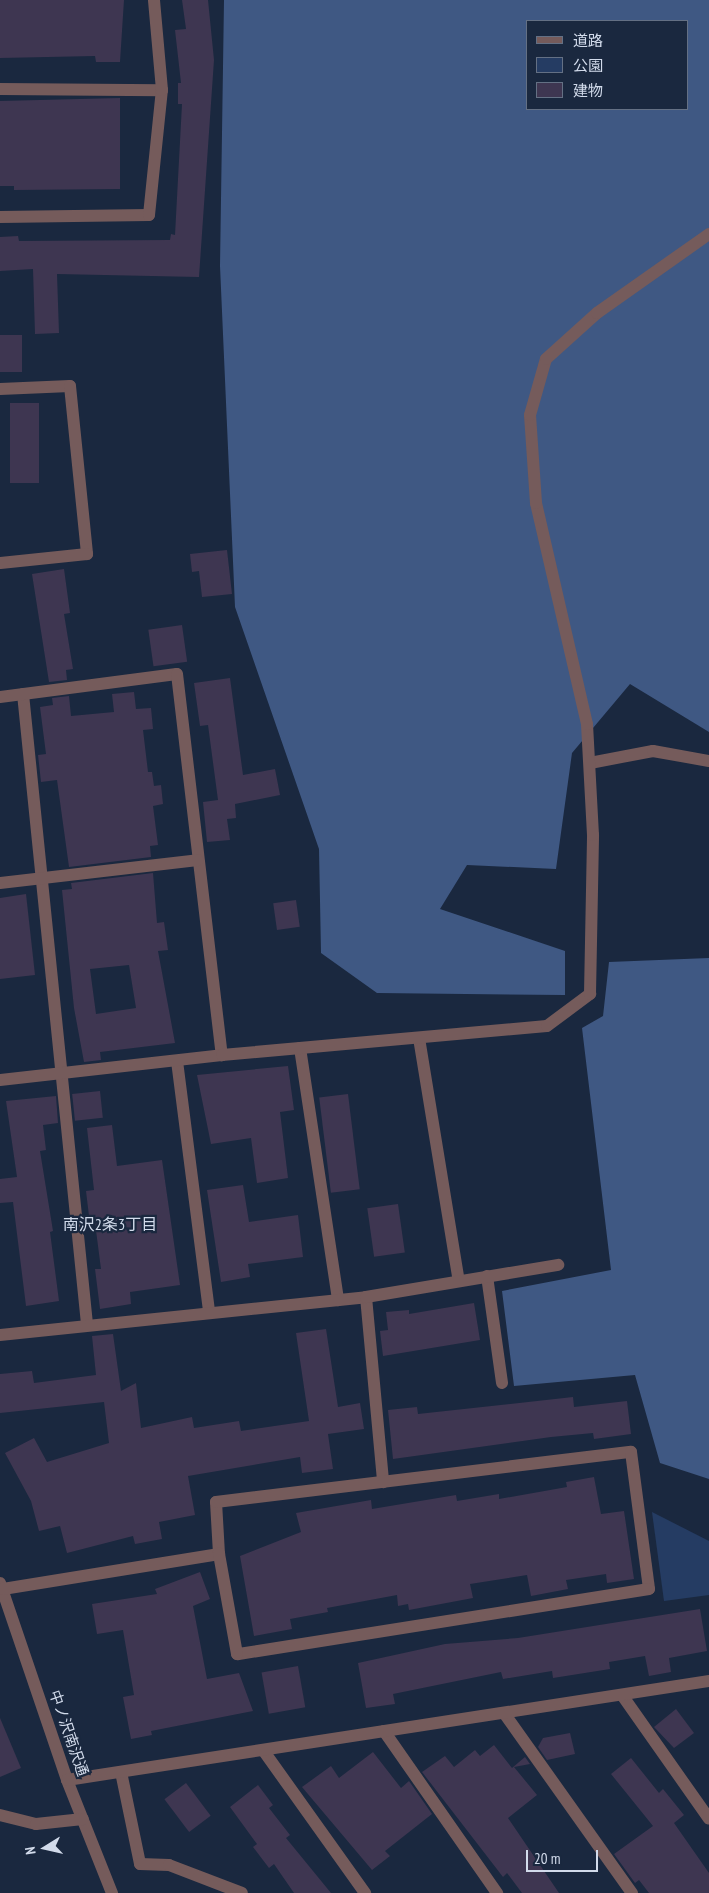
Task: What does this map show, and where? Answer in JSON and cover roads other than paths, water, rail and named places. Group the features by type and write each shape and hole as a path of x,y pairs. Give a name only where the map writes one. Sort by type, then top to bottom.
{"street":[{"path":"0,217 150,215 162,90 154,0"},
{"path":"0,89 162,90"},
{"path":"0,1080 222,1055 547,1026 590,994 593,835 587,724 536,503 530,415 546,358 597,313 709,234"},
{"path":"0,389 70,386 87,554 0,563"},
{"path":"0,697 177,674 222,1055"},
{"path":"23,694 59,1074 88,1324"},
{"path":"590,764 653,751 709,761"},
{"path":"0,883 198,860"},
{"path":"419,1038 458,1281"},
{"path":"300,1048 338,1300"},
{"path":"177,1061 209,1312"},
{"path":"0,1335 88,1324 366,1297 558,1265"},
{"path":"487,1276 502,1383"},
{"path":"366,1297 383,1482"},
{"path":"631,1452 649,1589 237,1654 219,1554 216,1502 631,1452"},
{"path":"1,1585 219,1554"},
{"name":"中ノ沢南沢通","path":"1,1585 67,1780 112,1893"},
{"path":"67,1780 709,1681"},
{"path":"622,1694 709,1819"},
{"path":"504,1713 632,1893"},
{"path":"384,1731 497,1893"},
{"path":"263,1750 365,1893"},
{"path":"121,1772 140,1864 169,1866 242,1893"},
{"path":"0,1815 36,1824 83,1819"}],"district":[{"name":"南沢2条3丁目","path":"110,1224"}]}
